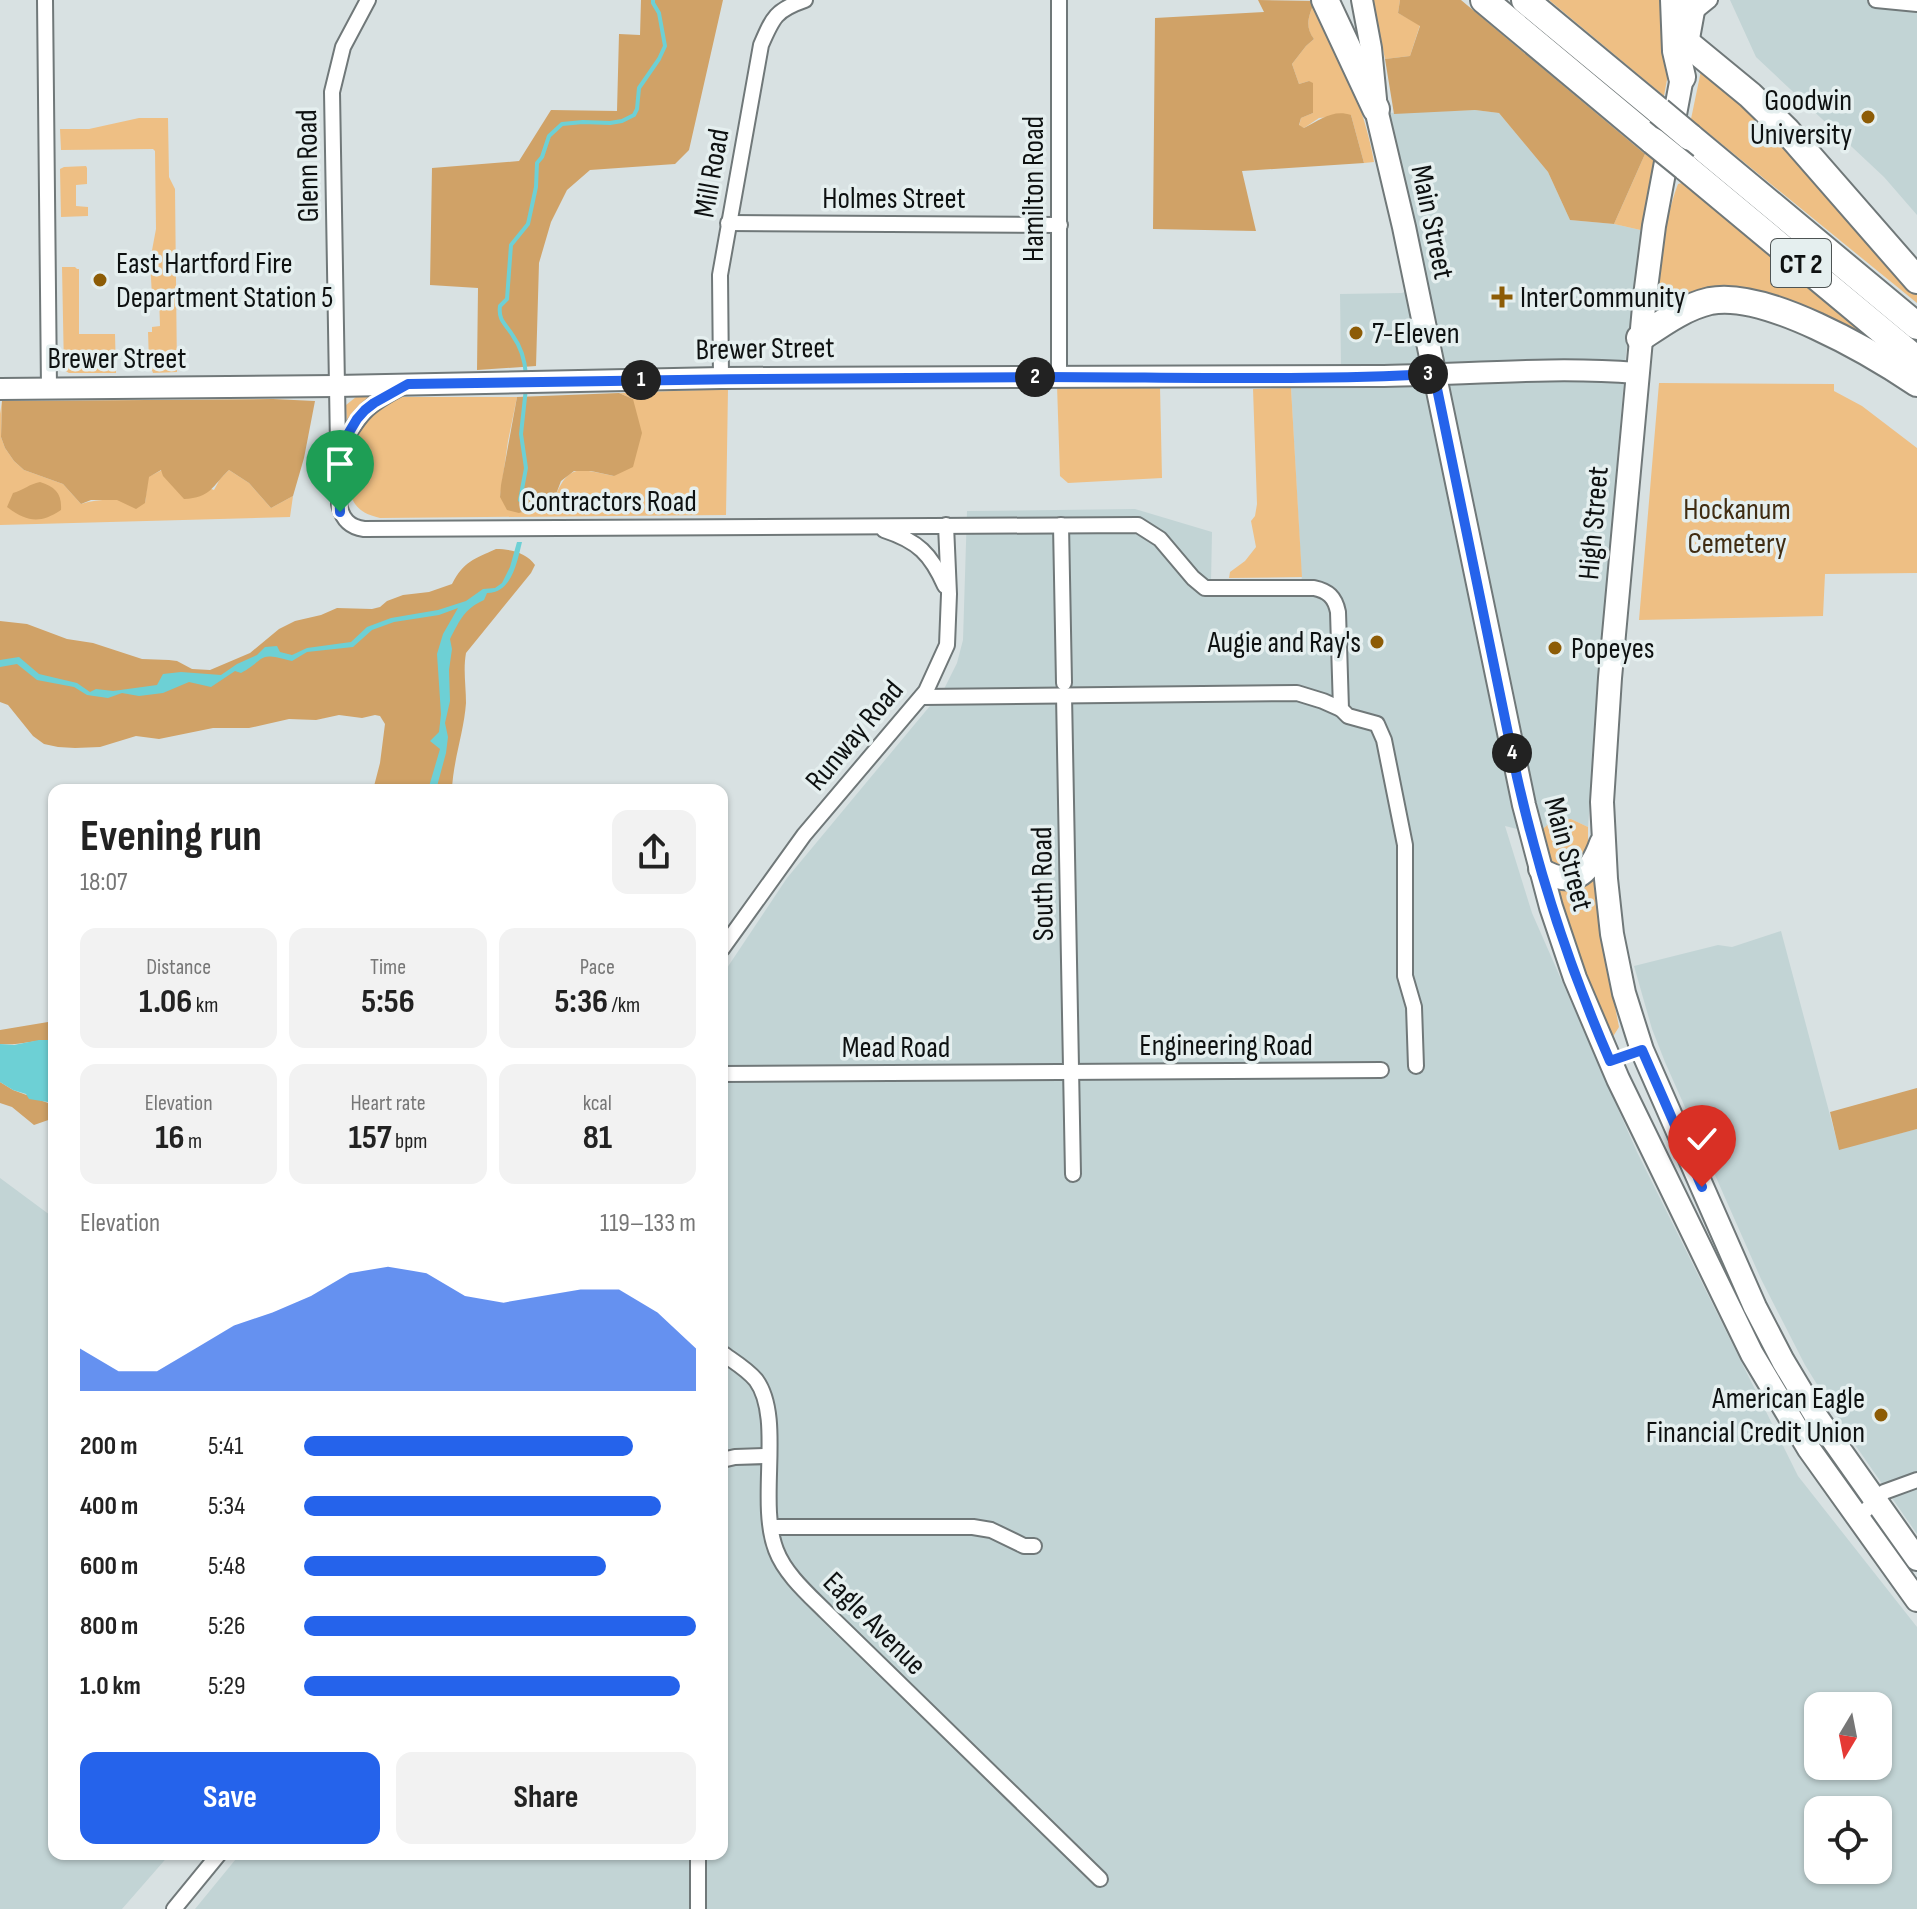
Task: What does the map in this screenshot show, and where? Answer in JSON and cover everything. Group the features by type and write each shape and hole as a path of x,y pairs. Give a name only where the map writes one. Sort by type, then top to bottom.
{"highway":[{"path":"1325,0 1376,109"},
{"name":"CT 2","path":"1484,0 1917,360"},
{"name":"CT 2","path":"1525,0 1917,326"},
{"path":"1682,77 1676,51 1694,3"},
{"path":"1688,44 1750,95 1787,131 1917,280"},
{"path":"1640,338 1698,305 1723,300 1752,302 1816,327 1917,383"}],"main road":[{"name":"Main Street","path":"1362,0 1371,48 1376,109 1404,227 1517,777 1540,869 1571,966 1610,1061 1762,1373 1798,1432 1917,1600"},
{"name":"High Street","path":"1642,1050 1624,993 1614,944 1607,896 1602,788 1636,373 1651,244 1694,3"},
{"name":"Brewer Street","path":"0,389 721,378 1636,373"},
{"path":"1540,869 1562,879 1579,876 1591,865 1603,839"},
{"path":"1610,1061 1642,1050 1748,1291 1783,1361 1821,1424 1917,1559"},
{"path":"1762,1373 1783,1361"}],"street":[{"path":"45,0 49,388"},
{"name":"Glenn Road","path":"336,386 332,92 343,47 368,0"},
{"name":"Mill Road","path":"721,378 720,275 761,45 770,23 785,7 805,0"},
{"name":"Hamilton Road","path":"1059,0 1059,377"},
{"path":"1876,0 1917,4"},
{"name":"Holmes Street","path":"728,223 1060,225"},
{"path":"338,451 365,410 408,384"},
{"name":"Contractors Road","path":"336,386 340,512 350,524 364,529 1138,525 1160,539 1205,588 1314,588 1333,597 1338,612 1341,709"},
{"name":"Runway Road","path":"728,941 804,835 922,697 932,680 947,645 949,594 946,525"},
{"name":"South Road","path":"1061,525 1073,1174"},
{"path":"873,526 908,538 923,549 949,594"},
{"path":"922,697 1064,689 1297,693 1341,709 1348,716 1377,724 1384,740 1405,845 1405,976 1414,1007 1416,1066"},
{"name":"Engineering Road","path":"1071,1072 1381,1070"},
{"name":"Mead Road","path":"728,1074 1071,1072"},
{"name":"Eagle Avenue","path":"728,1358 754,1378 766,1401 768,1513 780,1559 801,1587 1100,1879"},
{"path":"728,1459 768,1456"},
{"path":"1858,1518 1889,1490 1917,1480"},
{"path":"771,1527 973,1527 991,1530 1024,1546 1034,1546"},
{"path":"174,1909 214,1860"},
{"path":"698,1860 698,1909"}],"shaded area":[{"path":"641,0 723,0 689,150 675,164 590,170 567,190 551,222 539,263 536,366 477,370 478,288 430,285 432,168 519,161 551,110 617,111 619,34 640,35"},
{"path":"1258,0 1315,1 1308,25 1314,39 1292,64 1299,84 1313,83 1313,113 1301,118 1299,125 1304,128 1332,114 1351,115 1364,163 1242,171 1256,231 1153,229 1155,18 1264,12"},
{"path":"1400,0 1461,0 1645,154 1614,224 1570,220 1548,172 1499,113 1475,110 1394,114 1385,59 1410,56 1420,26 1398,13"},
{"name":"Goodwin University","path":"1730,0 1917,0 1917,215 1884,177 1756,57"},
{"path":"1475,110 1499,113 1548,172 1570,220 1614,224 1645,231 1626,353 1588,827 1571,819 1552,821 1537,834 1505,826 1532,913 1637,1152 1798,1476 1917,1627 1917,1909 195,1909 235,1860 728,1860 728,966 787,878 944,689 957,663 963,640 967,511 1135,509 1212,532 1211,583 1302,583 1291,388 1302,366 1341,366 1340,294 1402,293 1423,284 1386,113"},
{"path":"619,393 633,399 642,433 633,467 614,476 574,471 561,481 553,502 519,513 507,510 500,497 501,485 517,397"},
{"path":"2,401 315,401 293,496 271,508 249,483 229,470 210,490 193,498 184,499 161,470 149,477 145,503 136,509 117,500 91,500 81,504 63,484 24,470 14,461 1,437"},
{"path":"40,482 56,492 61,510 47,518 34,519 21,516 7,507 13,493"},
{"path":"496,549 507,550 528,557 535,565 466,653 466,703 453,784 375,784 385,724 380,716 375,715 289,719 249,728 213,728 159,739 136,736 100,747 75,748 44,744 33,736 8,705 0,702 0,621 27,624 67,639 93,643 142,659 177,661 192,669 210,670 250,653 279,629 295,621 337,608 372,609 403,595 429,592 452,584 465,565"},
{"path":"1781,931 1839,1149 1917,1129 1917,1534 1851,1439 1805,1365 1761,1279 1665,1062 1634,966 1718,945 1732,947"},
{"path":"48,1022 48,1040 0,1044 0,1030"},
{"path":"0,1082 48,1103 48,1120 34,1125 12,1107 0,1103"},
{"path":"1917,1088 1917,1129 1839,1150 1830,1112"},
{"path":"0,1178 48,1214 48,1860 165,1860 122,1909 0,1909"}],"green space":[{"path":"1373,0 1400,0 1398,13 1420,25 1410,56 1385,59"},
{"path":"1549,0 1664,0 1670,63 1664,96"},
{"path":"1315,1 1357,100 1374,162 1364,163 1351,115 1319,118 1304,128 1299,126 1301,118 1313,113 1309,81 1299,84 1292,64 1314,39 1308,25"},
{"path":"1702,66 1741,99 1859,221 1917,294 1917,303 1691,119"},
{"path":"139,118 168,118 169,177 175,189 177,372 153,373 149,362 148,332 152,332 152,327 160,326 159,296 152,296 150,261 156,229 155,151 61,150 60,129 89,129"},
{"path":"1645,154 1656,162 1645,231 1614,224"},
{"path":"86,166 87,184 76,185 76,206 88,207 88,216 61,217 60,169"},
{"path":"1682,183 1882,350 1763,298 1654,318 1668,216 1678,184"},
{"path":"62,267 79,269 79,334 115,334 116,373 69,373 64,370"},
{"name":"Hockanum Cemetery","path":"1659,383 1834,384 1834,391 1862,406 1917,448 1917,573 1825,574 1823,616 1639,620"},
{"path":"1057,385 1160,387 1162,478 1068,483 1060,476"},
{"path":"1291,388 1302,577 1229,578 1230,572 1245,561 1256,547 1251,521 1257,504 1253,389"},
{"path":"728,389 726,515 380,518 362,511 350,495 346,405 356,397 517,397 500,497 553,502 564,480 575,471 614,476 633,399 619,393"},
{"path":"2,401 1,437 14,461 24,470 63,484 81,504 105,500 145,503 148,477 162,470 214,490 229,470 249,483 271,508 293,496 290,517 0,525 0,414"},
{"path":"1571,819 1588,827 1588,851 1582,864 1566,871 1548,862 1537,834 1552,821"},
{"path":"1593,875 1599,925 1619,1027 1612,1038 1600,1017 1556,891"}],"water":[{"path":"517,542 522,542 508,582 495,592 487,593 484,600 467,611 450,639 450,701 445,723 448,737 438,784 430,784 440,749 430,741 439,732 441,714 437,654 443,634 458,608 372,630 353,647 307,652 292,661 267,657 241,673 235,671 211,687 189,682 163,693 139,696 122,693 108,698 37,680 17,664 0,667 0,660 19,657 39,674 77,683 90,692 157,685 163,674 221,675 257,655 265,647 277,646 280,652 292,655 307,648 351,642 367,627 391,618 438,610 466,601 483,589 495,588 502,583"},
{"path":"48,1040 48,1102 29,1099 26,1094 0,1082 0,1044"}],"waterway":[{"path":"526,375 524,359 516,340 501,319 500,306 507,299 511,245 528,224 536,187 537,163 549,136 562,124 610,123 634,115 639,88 665,46 659,13 653,0"},
{"path":"520,500 526,468 521,434 526,388"}],"place":[{"name":"Goodwin University","path":"1868,117"},
{"name":"East Hartford Fire Department Station 5","path":"100,280"},
{"name":"InterCommunity","path":"1502,297"},
{"name":"7-Eleven","path":"1356,333"},
{"name":"Augie and Ray's","path":"1377,642"},
{"name":"Popeyes","path":"1555,648"},
{"name":"American Eagle Financial Credit Union","path":"1881,1415"}],"route":[{"path":"340,512 338,451 365,410 408,384 721,378 1434,374 1517,777 1551,907 1583,998 1610,1061 1642,1050 1702,1187"}]}
